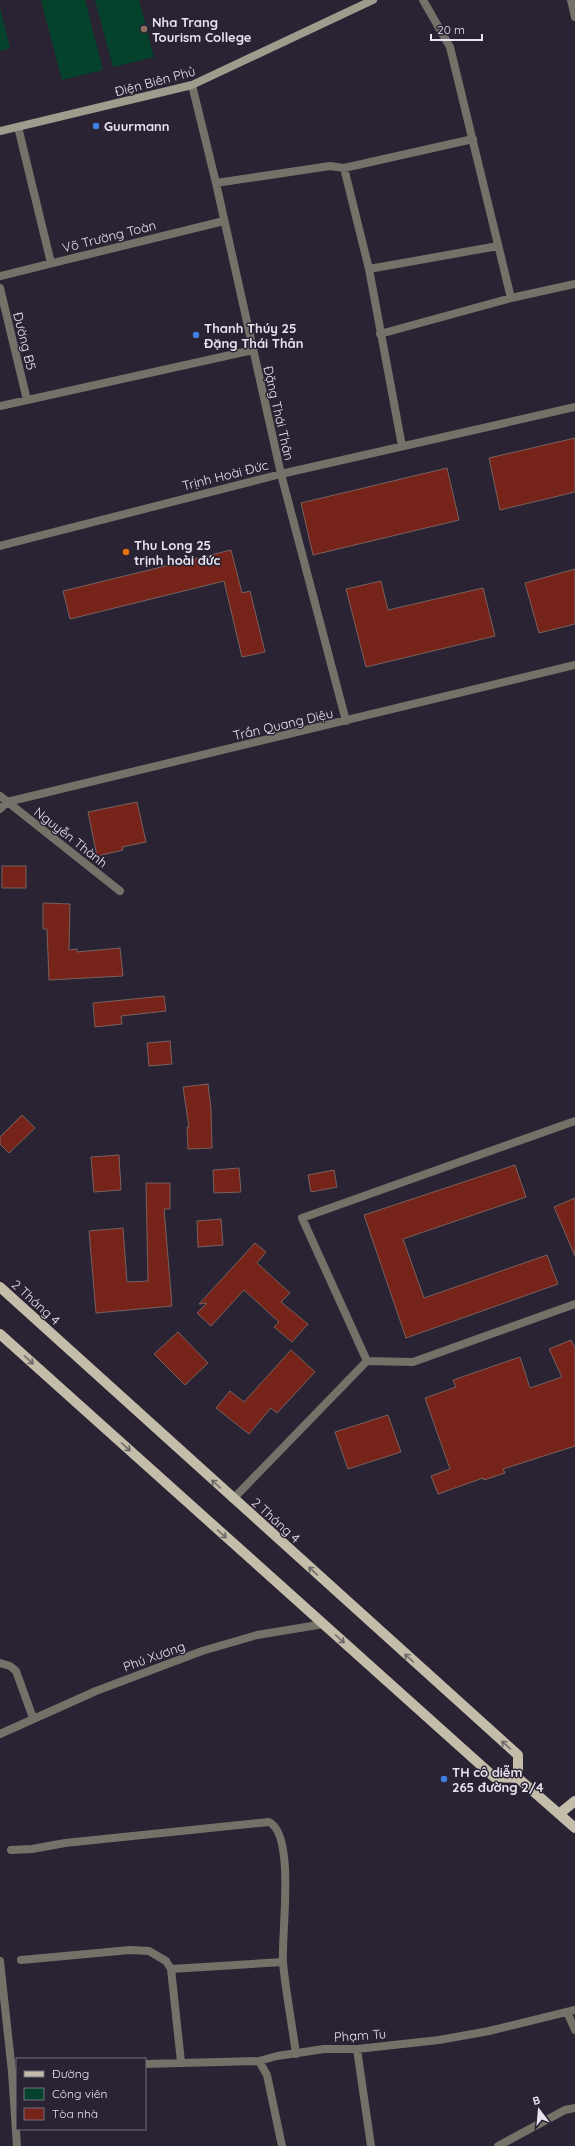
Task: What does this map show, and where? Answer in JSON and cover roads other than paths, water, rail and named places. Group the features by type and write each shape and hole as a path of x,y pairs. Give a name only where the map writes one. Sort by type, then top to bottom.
{"main road":[{"name":"2 Tháng 4","path":"0,1286 233,1499 518,1755 518,1778"},
{"path":"0,1334 494,1777 518,1778 575,1828"},
{"path":"558,1814 575,1801"}],"street":[{"name":"Điện Biên Phủ","path":"0,131 192,85 373,0"},
{"path":"423,0 450,47 511,298"},
{"path":"571,0 575,18"},
{"name":"Đặng Thái Thân","path":"192,85 216,183 281,474 346,721"},
{"path":"18,127 51,263"},
{"path":"216,183 330,166 344,168 473,139"},
{"path":"344,168 370,269 380,334 402,446"},
{"name":"Võ Trường Toàn","path":"0,276 224,221"},
{"path":"370,269 498,246"},
{"path":"380,334 511,298 575,284"},
{"name":"Đường B5","path":"0,288 28,400"},
{"path":"0,406 253,350"},
{"name":"Trịnh Hoài Đức","path":"0,546 281,474 575,407"},
{"name":"Trần Quang Diệu","path":"3,799 346,721 575,665"},
{"path":"0,809 3,799"},
{"name":"Nguyễn Thành","path":"3,799 120,891"},
{"path":"367,1361 302,1218 575,1121"},
{"path":"233,1499 367,1361 413,1362 575,1304"},
{"name":"Phú Xương","path":"0,1734 121,1680 202,1651 257,1634 324,1624"},
{"path":"0,1663 10,1666 16,1671 33,1718"},
{"path":"10,1850 32,1849 65,1843 269,1822 276,1825 284,1856 285,1909 283,1962 296,2054"},
{"path":"21,1960 130,1950 149,1951 166,1961 171,1969 181,2062"},
{"path":"0,1961 14,2072 16,2121"},
{"path":"171,1969 283,1962"},
{"name":"Phạm Tu","path":"146,2064 259,2061 277,2056 324,2049 357,2049 447,2038 575,2010"},
{"path":"567,2012 575,2030"},
{"path":"357,2049 371,2146"},
{"path":"259,2061 267,2075 282,2146"},
{"path":"498,2146 565,2110 575,2108"},
{"path":"16,2130 17,2146"}],"place":[{"name":"Nha Trang Tourism College","path":"144,29"},
{"name":"Guurmann","path":"96,126"},
{"name":"Thanh Thúy 25 Đặng Thái Thân","path":"196,335"},
{"name":"Thu Long 25 trịnh hoài đức","path":"126,552"},
{"name":"TH cô diễm 265 đường 2/4","path":"444,1779"}]}
